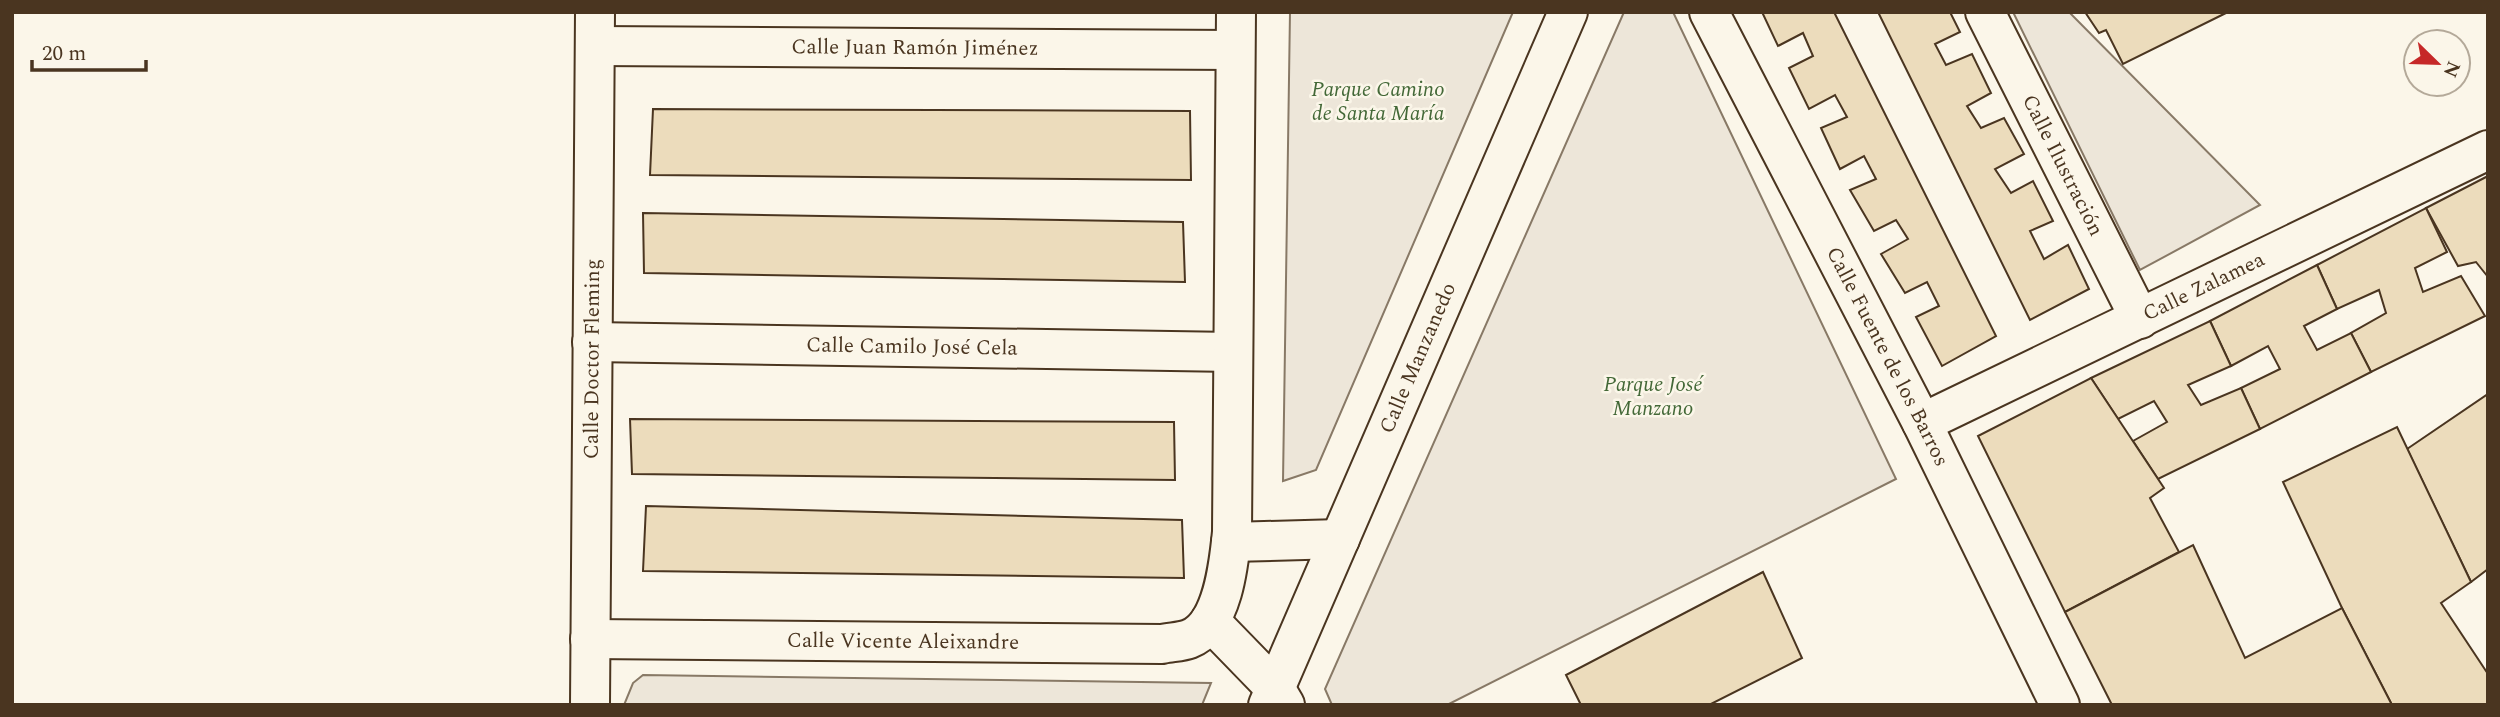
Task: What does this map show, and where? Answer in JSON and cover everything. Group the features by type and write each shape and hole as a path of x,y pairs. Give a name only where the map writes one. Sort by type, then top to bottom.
{"street":[{"path":"1236,12 1231,542 1222,594 1210,621 1276,699"},
{"name":"Calle Manzanedo","path":"1276,699 1340,539 1569,12"},
{"name":"Calle Fuente de los Barros","path":"1709,12 1922,424 2060,705"},
{"name":"Calle Ilustración","path":"1985,12 2140,319"},
{"name":"Calle Juan Ramón Jiménez","path":"595,29 1235,50"},
{"name":"Calle Doctor Fleming","path":"590,705 595,29"},
{"name":"Calle Zalamea","path":"1922,424 2488,150"},
{"name":"Calle Camilo José Cela","path":"592,342 1233,352"},
{"path":"1231,542 1340,539"},
{"name":"Calle Vicente Aleixandre","path":"590,639 1162,644 1191,639 1210,621"}],"green space":[{"name":"Parque Camino de Santa María","path":"1290,12 1513,12 1316,470 1283,481"},
{"name":"Parque José Manzano","path":"1624,12 1673,12 1896,479 1447,705 1332,705 1325,689"},
{"path":"2013,12 2069,12 2260,205 2140,270"},
{"path":"643,675 1211,683 1202,705 624,705 633,683"}],"building":[{"path":"1762,12 1834,12 1996,336 1942,366 1916,317 1939,306 1927,282 1905,293 1881,254 1908,239 1896,220 1874,231 1850,190 1876,179 1864,156 1840,169 1821,128 1847,117 1835,95 1809,109 1789,68 1813,56 1803,33 1778,46"},
{"path":"1878,12 1950,12 1960,32 1935,44 1946,65 1972,54 1991,93 1967,106 1981,128 2004,118 2024,154 1995,169 2011,193 2033,181 2053,221 2030,231 2044,259 2068,245 2089,289 2030,320"},
{"path":"2085,12 2228,12 2123,64 2106,30 2099,33"},
{"path":"653,109 1190,111 1191,180 650,175"},
{"path":"2488,176 2488,277 2476,262 2458,266 2426,208"},
{"path":"2426,208 2447,252 2415,268 2423,292 2461,276 2485,316 2371,372 2351,333 2386,313 2379,290 2337,309 2317,265"},
{"path":"643,213 1183,222 1185,282 644,273"},
{"path":"2317,265 2337,309 2304,326 2317,350 2351,333 2371,372 2260,429 2241,388 2280,369 2268,346 2231,366 2210,321"},
{"path":"2210,321 2231,366 2188,385 2201,405 2241,388 2260,429 2158,479 2133,441 2167,422 2154,401 2118,419 2091,378"},
{"path":"2091,378 2164,488 2150,498 2179,552 2065,612 1978,436"},
{"path":"2488,394 2488,569 2471,582 2407,449"},
{"path":"630,419 1174,422 1175,480 632,474"},
{"path":"2397,427 2471,582 2441,603 2488,674 2488,705 2392,705 2342,608 2283,482"},
{"path":"646,506 1182,520 1184,578 643,571"},
{"path":"2193,545 2245,658 2342,608 2392,705 2112,705 2065,612"},
{"path":"1763,572 1802,658 1709,705 1581,705 1566,675"}]}
